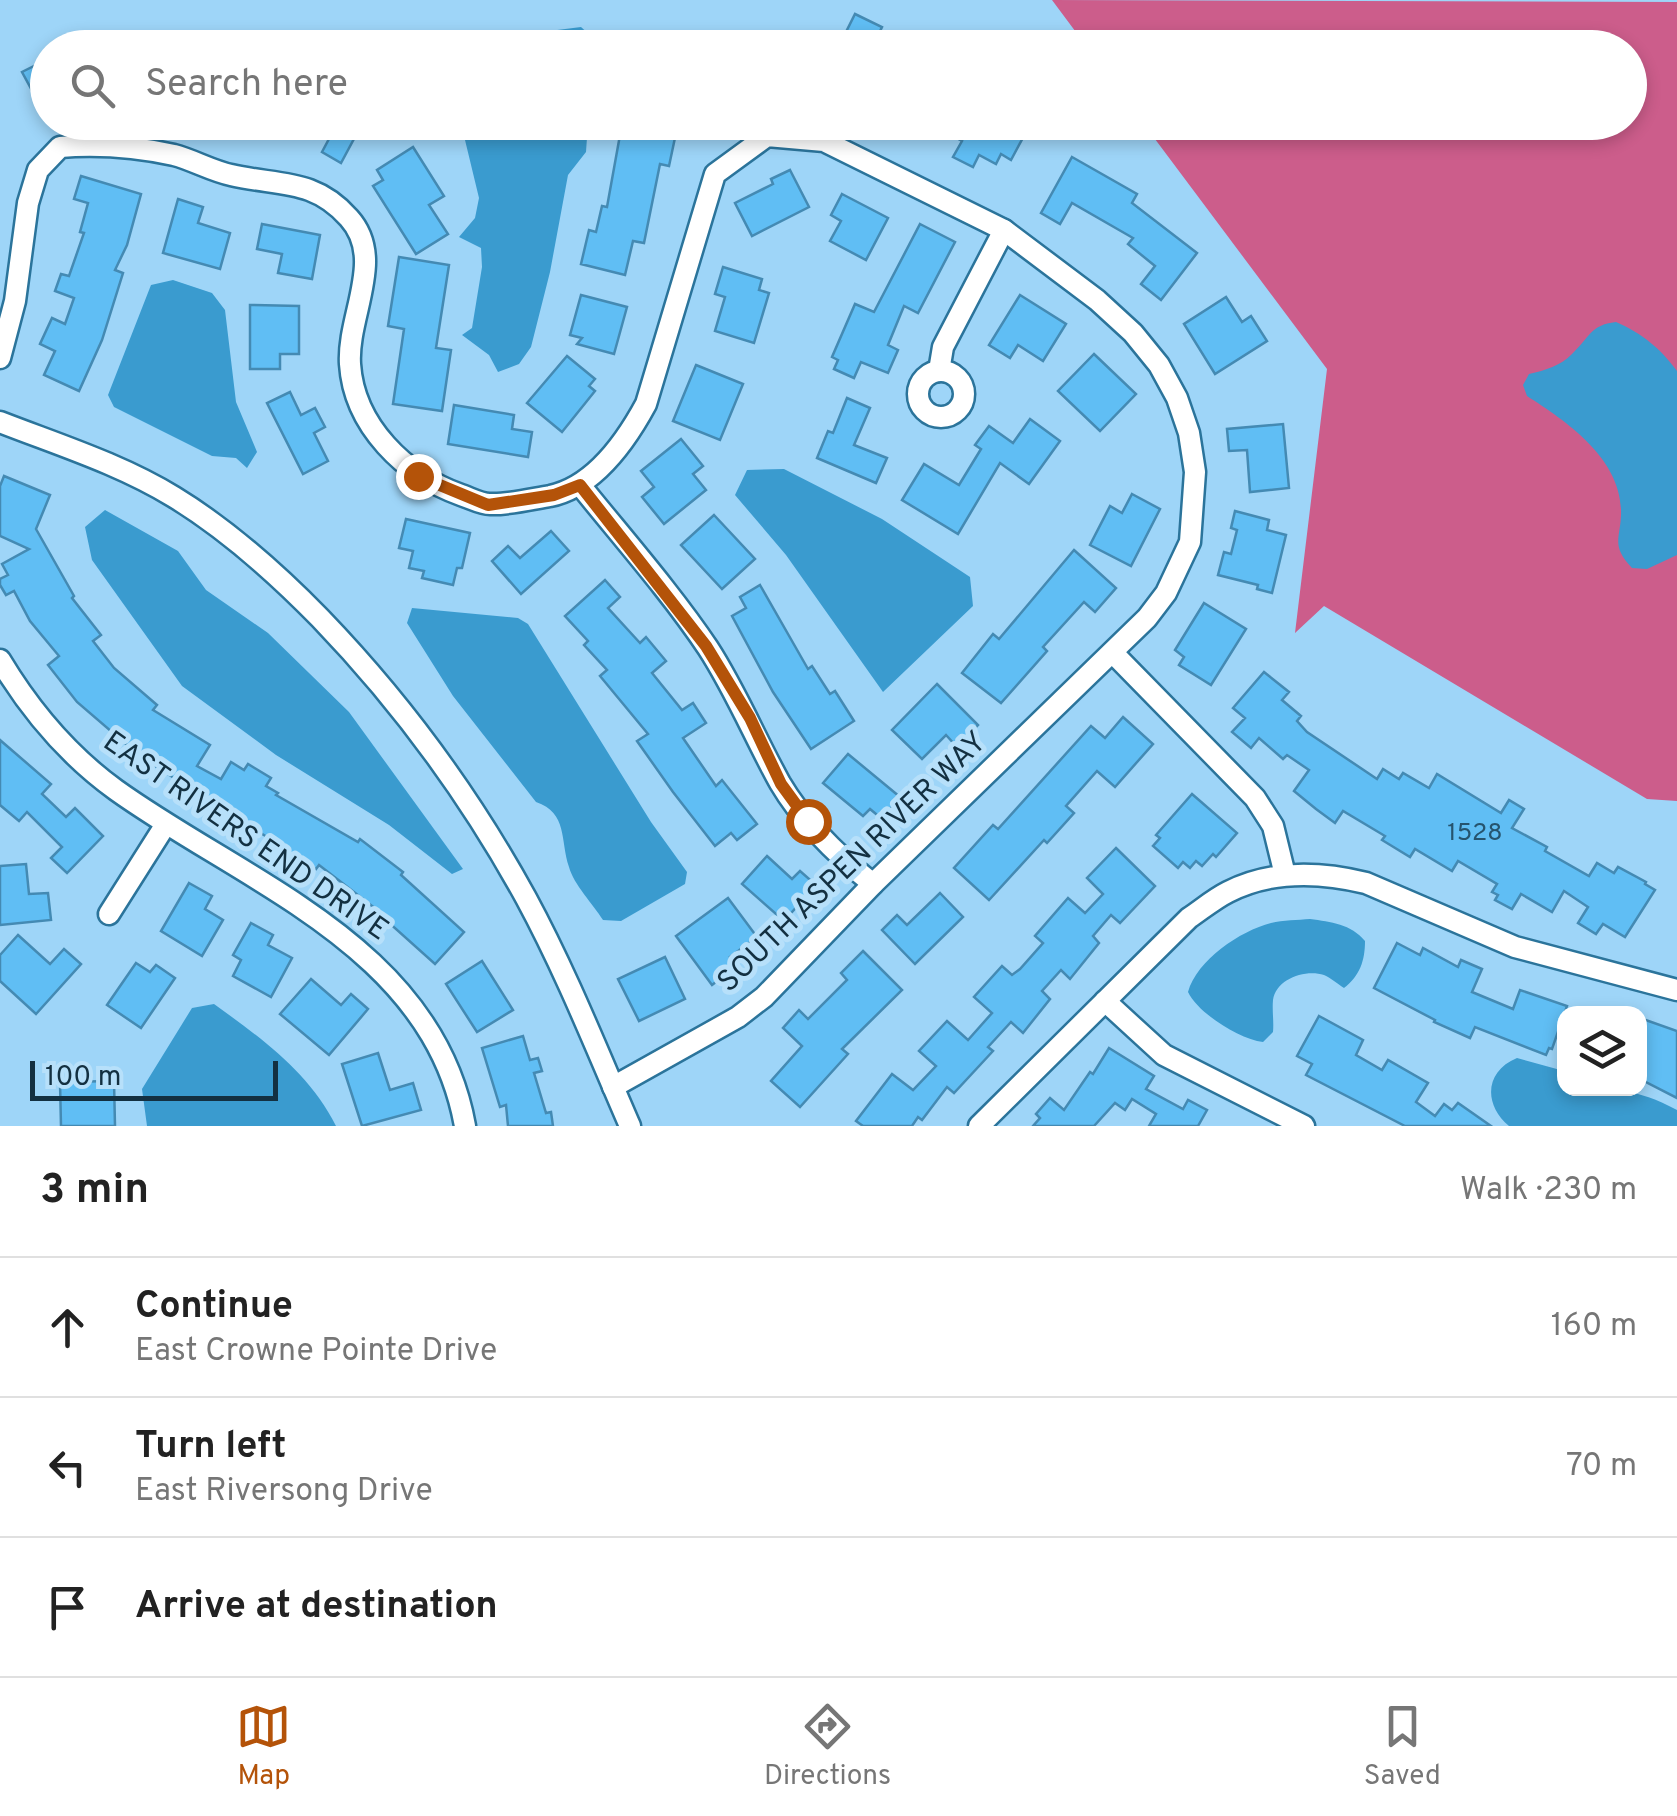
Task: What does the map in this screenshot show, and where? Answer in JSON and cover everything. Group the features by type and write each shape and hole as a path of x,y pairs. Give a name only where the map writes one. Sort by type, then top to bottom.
{"street":[{"name":"SOUTH ASPEN RIVER WAY","path":"580,485 611,456 646,404 715,174 762,140"},
{"name":"SOUTH ASPEN RIVER WAY","path":"613,1087 738,1017 764,997 873,884 1113,652 1166,593 1190,542 1196,472 1190,433 1159,365 1133,333 1004,230 824,141 813,140"},
{"path":"0,358 15,301 28,203 38,170 60,146 94,144 175,156 230,175 312,188 339,207 364,241 366,261 350,364 362,409 389,449 418,476 488,505 554,495 580,485 706,646 750,718 781,784 808,821 873,884"},
{"path":"940,371 943,347 1004,230"},
{"path":"0,422 125,471 198,512 242,545 342,641 425,740 496,846 556,959 630,1126"},
{"path":"1113,652 1256,798 1273,826 1285,874"},
{"name":"EAST RIVERS END DRIVE","path":"0,660 63,744 115,789 332,930 381,969 410,1001 432,1036 450,1074 465,1126"},
{"path":"109,914 166,824"},
{"path":"979,1126 1189,918 1229,891 1285,874 1340,877 1366,883 1515,946 1677,990"},
{"path":"1105,1002 1164,1055 1304,1126"}],"shaded area":[{"path":"1052,0 1677,2 1677,801 1647,799 1324,606 1295,633 1327,369 1156,140 1647,140 1647,30 1074,30"}],"water":[{"path":"465,140 587,140 586,152 568,175 531,347 519,364 498,372 489,355 462,335 472,328 482,267 481,248 459,237 475,218 479,198"},
{"path":"173,280 212,293 225,310 236,402 257,452 247,468 236,458 212,456 114,407 108,395 151,285"},
{"path":"1616,322 1650,342 1677,371 1677,555 1647,569 1632,568 1621,553 1618,490 1601,457 1573,429 1527,396 1523,385 1529,374 1567,358 1595,329"},
{"path":"784,469 882,519 970,577 973,606 883,692 786,555 735,495 747,470"},
{"path":"105,510 178,551 206,590 268,633 349,712 463,869 452,874 389,825 276,755 182,686 92,560 85,527"},
{"path":"412,608 518,618 528,624 651,822 687,872 685,884 621,921 603,920 571,874 558,820 536,802 453,696 407,623"},
{"path":"1310,919 1347,927 1365,941 1360,967 1344,988 1316,973 1285,981 1273,1000 1273,1032 1263,1042 1220,1024 1193,1000 1188,992 1193,980 1221,948 1271,923"},
{"path":"214,1004 298,1073 336,1126 147,1126 142,1089 192,1008"},
{"path":"1517,1058 1557,1069 1557,1096 1649,1097 1677,1110 1677,1126 1509,1126 1495,1108 1491,1089 1506,1064"}],"building":[{"path":"855,14 882,27 881,30 847,30"},
{"path":"30,68 30,87 22,72"},
{"path":"328,140 353,140 341,163 322,152"},
{"path":"619,140 675,140 669,166 660,164 644,243 633,241 625,275 581,264 589,230 596,232 602,206 607,207"},
{"path":"1022,140 1011,160 1001,154 996,164 979,155 973,167 953,157 962,141"},
{"path":"413,147 444,196 429,205 448,234 416,254 373,186 383,180 377,170"},
{"path":"1072,157 1137,194 1132,203 1197,253 1161,300 1141,284 1155,266 1128,244 1133,238 1072,203 1060,224 1041,213"},
{"path":"790,170 809,207 752,236 735,203 773,184 771,179"},
{"path":"81,176 141,194 127,245 115,270 123,273 102,340 79,391 44,375 55,351 40,344 52,318 65,324 74,298 55,291 61,274 69,276 84,233 80,232 88,203 74,199"},
{"path":"842,194 888,218 866,260 830,241 841,221 831,215"},
{"path":"178,199 203,207 198,223 230,233 220,269 163,253"},
{"path":"262,224 320,235 312,279 278,273 282,254 257,249"},
{"path":"920,224 955,242 918,313 904,306 888,345 898,350 888,373 861,362 854,378 834,369 838,360 832,357 855,304 874,312"},
{"path":"399,257 449,265 436,348 451,350 442,411 393,404 404,329 388,326"},
{"path":"723,267 762,279 759,290 769,293 754,343 715,331 725,297 715,294"},
{"path":"581,295 627,307 614,354 577,344 582,338 570,335"},
{"path":"1020,295 1066,324 1043,361 1018,345 1010,358 989,345"},
{"path":"1226,297 1242,322 1251,316 1267,341 1215,374 1184,324"},
{"path":"250,305 299,306 299,354 280,354 280,369 250,369"},
{"path":"1094,354 1136,394 1100,431 1058,391"},
{"path":"567,356 595,379 589,386 595,391 562,432 527,403"},
{"path":"696,365 743,384 720,440 673,421"},
{"path":"290,392 301,415 315,408 325,427 314,433 328,461 303,474 267,403"},
{"path":"847,398 870,408 854,445 887,458 876,483 817,458 828,431 833,433"},
{"path":"454,405 514,415 512,429 532,432 528,457 448,444"},
{"path":"1030,419 1060,441 1029,484 1000,463 958,534 902,500 924,464 959,485 981,449 975,445 989,426 1013,443"},
{"path":"1283,424 1289,488 1250,492 1247,450 1229,451 1227,429"},
{"path":"681,439 703,466 693,474 706,490 664,524 642,497 654,487 641,471"},
{"path":"4,476 50,495 36,529 72,598 101,635 93,641 114,668 157,705 153,710 210,745 197,766 221,779 231,762 244,770 248,764 271,778 266,786 276,795 358,842 360,839 403,872 401,875 464,932 435,964 389,919 319,865 316,869 265,840 267,837 141,757 77,702 48,665 59,656 30,621 14,591 6,595 0,585 0,579 8,575 2,564 29,549 0,536 0,486"},
{"path":"1132,494 1160,509 1131,566 1090,545 1110,506 1122,513"},
{"path":"1235,511 1269,520 1267,530 1286,535 1272,593 1257,589 1258,585 1218,575 1224,552 1231,554 1237,530 1231,528"},
{"path":"714,515 755,559 722,589 681,545"},
{"path":"406,519 470,533 462,568 457,568 453,585 422,578 424,571 409,568 413,551 399,548"},
{"path":"551,531 569,551 521,594 492,561 508,546 520,558"},
{"path":"1074,550 1116,588 1095,612 1084,602 1043,647 1047,651 1001,703 962,673 993,634 999,639"},
{"path":"605,580 620,597 608,608 640,643 646,637 666,661 652,673 682,710 693,703 706,723 683,738 716,786 722,780 757,824 737,840 731,833 715,846 673,792 637,741 648,734 600,676 607,670 565,616"},
{"path":"760,585 808,669 812,666 830,694 835,691 854,721 811,749 773,692 732,616 746,608 740,597"},
{"path":"1204,603 1246,629 1211,685 1179,665 1184,657 1175,650"},
{"path":"1264,672 1289,692 1282,700 1301,716 1297,721 1307,732 1377,779 1383,769 1399,779 1403,773 1429,788 1437,774 1501,813 1509,800 1524,809 1512,828 1547,847 1545,851 1589,876 1597,863 1614,873 1618,867 1646,882 1655,890 1625,937 1603,924 1596,934 1578,923 1588,907 1564,891 1552,912 1521,894 1512,909 1495,900 1498,895 1492,892 1497,884 1458,861 1452,871 1415,849 1410,857 1382,840 1385,836 1343,811 1335,823 1294,791 1309,770 1287,755 1283,759 1259,738 1251,748 1232,732 1245,718 1233,708"},
{"path":"937,684 978,725 957,747 946,735 922,759 892,730"},
{"path":"1123,717 1153,744 1115,787 1097,771 1066,806 1074,813 989,900 954,868 993,825 998,829 1091,726 1105,738"},
{"path":"0,740 51,784 42,794 66,817 75,808 103,836 67,873 51,858 62,847 27,812 19,821 0,805"},
{"path":"848,754 900,797 882,819 870,809 863,816 823,783"},
{"path":"1192,794 1237,833 1216,857 1213,854 1202,866 1196,861 1190,868 1183,862 1178,868 1153,846 1160,838 1156,835"},
{"path":"1116,848 1155,886 1120,923 1111,915 1093,936 1099,943 1070,979 1061,970 1042,991 1050,999 1023,1033 1011,1022 988,1047 993,1051 954,1093 947,1087 922,1120 918,1117 912,1126 863,1126 856,1121 892,1074 913,1090 936,1066 919,1051 947,1021 968,1040 992,1013 974,997 1002,966 1012,975 1020,969 1043,943 1035,936 1068,898 1085,913 1103,894 1087,878"},
{"path":"767,856 792,879 800,871 816,885 784,921 742,884"},
{"path":"26,864 29,894 48,893 51,920 0,925 0,866"},
{"path":"189,883 212,896 205,909 223,920 202,956 161,931"},
{"path":"940,893 963,917 915,964 882,930 897,915 907,925"},
{"path":"728,898 757,937 730,957 737,966 712,985 676,936"},
{"path":"251,923 273,935 268,945 292,958 271,997 233,976 241,960 233,955"},
{"path":"18,935 50,964 64,949 81,964 36,1014 0,981 0,955"},
{"path":"1397,943 1420,955 1423,948 1458,967 1461,960 1482,969 1472,992 1513,1009 1520,990 1567,1006 1557,1006 1557,1035 1546,1055 1475,1027 1470,1038 1374,988"},
{"path":"863,951 902,990 842,1049 848,1054 800,1107 771,1081 802,1046 783,1028 799,1010 808,1019 847,980 841,973"},
{"path":"665,957 685,999 639,1021 618,979"},
{"path":"482,961 513,1010 477,1032 446,984"},
{"path":"136,963 150,972 156,965 175,978 141,1028 107,1005"},
{"path":"311,979 341,1005 351,994 368,1009 329,1055 280,1014"},
{"path":"1319,1016 1363,1040 1356,1055 1382,1070 1388,1060 1428,1083 1416,1102 1435,1116 1444,1104 1452,1110 1458,1103 1491,1126 1405,1126 1306,1075 1312,1064 1297,1056"},
{"path":"1647,1020 1677,1031 1677,1098 1647,1083"},
{"path":"523,1036 530,1060 538,1058 542,1071 534,1073 553,1126 508,1126 506,1105 500,1107 482,1048"},
{"path":"1109,1048 1154,1076 1146,1089 1183,1109 1188,1100 1207,1110 1198,1126 1149,1126 1156,1114 1132,1099 1125,1110 1115,1103 1094,1126 1033,1126 1040,1118 1036,1114 1050,1098 1064,1110"},
{"path":"378,1053 390,1090 413,1083 421,1110 362,1126 342,1064"},
{"path":"114,1081 115,1126 61,1126 60,1082"}],"route":[{"path":"418,476 488,505 554,495 580,485 706,646 750,718 781,784 808,821"}]}
